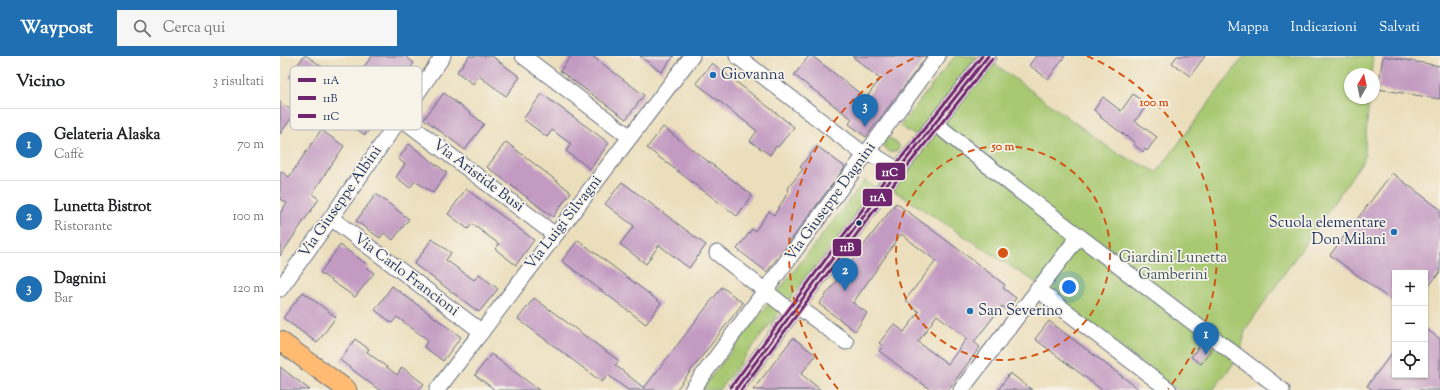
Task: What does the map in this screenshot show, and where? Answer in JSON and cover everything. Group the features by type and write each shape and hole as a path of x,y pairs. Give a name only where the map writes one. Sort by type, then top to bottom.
{"main road":[{"path":"280,341 347,390"}],"street":[{"name":"Via Giuseppe Albini","path":"422,87 443,56"},
{"path":"523,56 630,137"},
{"name":"Via Luigi Silvagni","path":"437,390 692,56"},
{"path":"737,56 865,155 875,156 898,170"},
{"name":"Via Giuseppe Dagnini","path":"692,390 938,56"},
{"path":"735,390 898,170 936,124 988,56"},
{"path":"936,124 1079,236 1282,390"},
{"name":"Via Giuseppe Albini","path":"280,289 393,130"},
{"name":"Via Aristide Busi","path":"417,130 555,235"},
{"name":"Via Carlo Francioni","path":"331,218 482,332"},
{"path":"961,390 1079,236"},
{"path":"717,253 767,290 846,342"},
{"path":"1037,289 1169,390"}],"green space":[{"path":"955,56 977,56 916,136 900,126"},
{"name":"Giardini Lunetta Gamberini","path":"1244,56 1373,56 1372,68 1344,68 1344,104 1369,104 1364,159 1245,330 1241,354 1213,390 1177,390 1035,282 893,190 992,62 1115,152 1157,172"},
{"path":"887,136 900,146 896,151 891,153 883,146 882,142"},
{"path":"865,180 876,188 719,390 701,390"}],"building":[{"path":"304,56 307,56 321,66 297,66"},
{"path":"372,56 405,56 414,63 412,66 364,66"},
{"path":"469,56 492,56 520,77 506,96 479,76 473,84 457,72"},
{"path":"571,56 592,56 644,95 626,119 560,71"},
{"path":"640,56 674,56 661,72"},
{"path":"809,56 812,56 866,98 880,79 852,56 927,56 866,137 849,124 852,119 794,75"},
{"path":"1036,56 1065,56 1048,79 1029,65"},
{"path":"1177,56 1205,56 1190,76 1172,63"},
{"path":"1383,56 1440,66 1440,99 1380,89 1380,76"},
{"path":"712,63 794,127 778,147 776,146 770,155 750,141 757,131 696,83"},
{"path":"444,93 484,124 465,150 424,119"},
{"path":"542,94 609,143 590,169 566,151 571,144 552,130 547,137 523,119"},
{"path":"1133,94 1147,105 1135,121 1157,137 1147,151 1145,149 1143,152 1133,144 1134,142 1100,117 1101,116 1094,110 1103,97 1121,111"},
{"path":"280,102 290,109 290,120 280,134"},
{"path":"663,127 752,195 737,216 647,148"},
{"path":"321,130 344,146 312,194 319,199 280,256 280,213 287,203 280,199 280,171 289,177"},
{"path":"358,130 369,130 365,135"},
{"path":"506,142 571,192 553,217 487,167"},
{"path":"409,144 447,173 433,193 415,181 410,188 396,177 405,164 398,159"},
{"path":"817,146 845,167 767,272 737,249 752,229 755,231 769,211 774,215 789,190 787,189 803,169 800,167"},
{"name":"Scuola elementare Don Milani","path":"1392,173 1440,209 1440,272 1428,287 1428,270 1392,270 1392,301 1330,255"},
{"path":"622,182 706,245 689,268 659,245 646,264 620,244 634,226 605,204"},
{"path":"466,189 534,240 516,265 495,249 499,244 472,224 468,229 448,214"},
{"path":"376,194 409,219 393,240 384,233 380,238 356,221"},
{"path":"896,203 1005,285 1003,288 1016,298 1007,310 1002,306 974,342 980,347 948,390 931,390 879,351 883,346 879,343 894,324 904,332 919,312 905,300 936,261 901,234 853,303 867,313 855,331 819,304","holes":["937,315 967,338 948,364 918,342"]},
{"path":"432,239 451,253 446,260 474,280 479,274 498,289 479,312 414,264"},
{"path":"578,240 661,303 646,324 562,261"},
{"path":"340,245 368,265 367,268 374,273 355,297 320,273"},
{"path":"392,286 461,337 443,361 424,347 428,340 397,317 392,323 375,310"},
{"path":"722,287 743,303 676,390 628,390 608,375 602,382 518,319 534,298 619,361 615,365 644,388"},
{"path":"303,292 336,317 317,343 283,318"},
{"path":"1049,321 1140,390 1102,390 1035,339"},
{"path":"1428,330 1440,339 1440,390 1373,390 1367,386 1392,353 1392,378 1428,378"},
{"path":"793,338 816,355 801,374 821,390 753,390"},
{"path":"355,339 369,349 367,352 397,375 402,367 424,384 419,390 379,390 340,360"},
{"path":"1202,343 1211,350 1201,364 1191,357"},
{"path":"491,354 539,390 495,390 475,375"},
{"path":"280,367 310,390 280,390"},
{"path":"1010,373 1032,390 998,390"}],"transit line":[{"name":"11C","path":"731,387 894,167 982,56"},
{"name":"11A","path":"735,390 898,170 988,56"},
{"name":"11B","path":"741,390 902,173 992,59"}],"place":[{"name":"Giovanna","path":"713,75"},
{"name":"Dagnini","path":"865,127"},
{"name":"Scuola elementare Don Milani","path":"1394,232"},
{"name":"Lunetta Bistrot","path":"845,291"},
{"name":"San Severino","path":"970,311"},
{"name":"Gelateria Alaska","path":"1206,355"}]}
